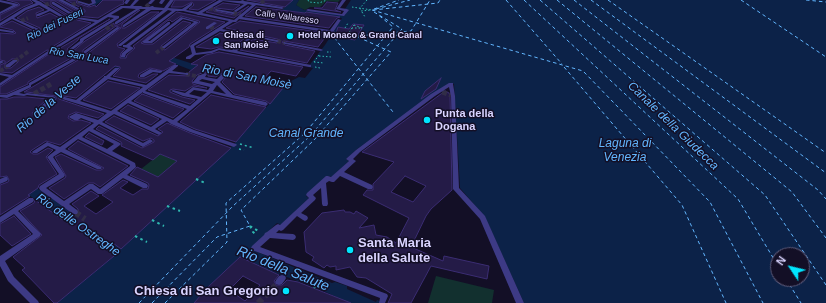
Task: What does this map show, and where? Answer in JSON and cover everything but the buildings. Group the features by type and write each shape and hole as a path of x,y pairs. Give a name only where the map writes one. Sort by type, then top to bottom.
{"street":[{"path":"0,0 17,5 0,13"},
{"path":"33,0 65,18"},
{"path":"70,13 52,3 61,0 82,11"},
{"path":"79,2 88,5 94,3 94,0"},
{"path":"131,7 137,0"},
{"path":"123,56 124,53 132,48 120,45 166,9 172,0"},
{"path":"310,10 343,14 340,10 344,0"},
{"path":"190,19 221,1 282,8"},
{"path":"183,10 192,2"},
{"path":"217,10 234,12 244,3"},
{"path":"152,4 157,8 183,10 234,21"},
{"path":"113,25 152,4"},
{"path":"124,26 144,14 152,4"},
{"path":"0,25 27,10 43,5"},
{"path":"194,54 192,46 218,29 234,21 257,5"},
{"path":"56,48 122,6 144,7"},
{"path":"340,10 346,6"},
{"path":"38,14 50,10"},
{"path":"126,47 175,10"},
{"path":"70,50 82,41 81,40 118,18 108,16"},
{"name":"Calle Vallaresso","path":"241,16 333,30"},
{"path":"12,18 38,30"},
{"path":"78,18 99,21"},
{"path":"164,47 197,22 190,19 181,19 150,42 144,42 169,22"},
{"path":"333,30 340,20"},
{"path":"208,28 215,23"},
{"path":"84,52 116,29 99,29"},
{"path":"218,29 277,41"},
{"path":"0,30 13,32"},
{"path":"233,52 252,36"},
{"path":"285,43 322,50"},
{"path":"188,58 194,54 212,52 219,49 310,66"},
{"path":"0,85 11,76 49,52"},
{"path":"0,96 7,97 20,92 74,60"},
{"path":"8,66 15,61"},
{"path":"75,212 42,188 62,175 50,157 89,129 96,121 113,112 146,90 164,72 176,66"},
{"path":"78,101 117,69"},
{"path":"142,76 152,70 186,74"},
{"path":"0,74 11,76"},
{"path":"224,89 195,82 202,76 218,82 231,97"},
{"path":"173,123 202,99 212,86 223,76"},
{"path":"106,77 146,90 190,108"},
{"path":"185,94 193,88 266,104"},
{"path":"173,91 202,99"},
{"path":"382,302 384,296 321,277 254,248 265,236 278,227 281,228 313,198 309,195 328,178 332,180 353,161 349,159 358,151 448,92 456,189 483,218 520,303"},
{"path":"14,94 31,94 52,99 36,113"},
{"path":"61,97 113,112 159,133"},
{"path":"128,102 165,120 235,146"},
{"path":"80,116 96,121 143,145 150,141"},
{"path":"151,129 165,120"},
{"path":"89,129 118,144 108,151"},
{"path":"64,204 91,186 100,192 133,167 133,164 78,137"},
{"path":"35,152 47,144 61,149 99,168"},
{"path":"340,172 370,187"},
{"path":"122,175 145,186"},
{"path":"323,183 326,204"},
{"path":"0,220 31,200"},
{"path":"14,211 38,234 0,260 11,279 34,303"},
{"path":"297,213 304,218"},
{"path":"265,236 293,237"}],"path":[{"path":"308,0 319,3 327,0"},
{"path":"360,8 368,0"},
{"path":"319,3 320,7"},
{"path":"346,6 368,9 372,10 361,11 360,8"},
{"path":"362,12 365,17"},
{"path":"345,28 348,23"},
{"path":"333,30 349,34 352,28"},
{"path":"310,66 322,50"},
{"path":"319,56 332,57"},
{"path":"314,62 324,64"},
{"path":"235,146 240,144 254,148"},
{"path":"235,146 244,150"},
{"path":"196,179 205,183"},
{"path":"167,206 180,211"},
{"path":"152,220 164,226"},
{"path":"250,226 265,236 252,232 250,226"},
{"path":"135,236 146,242"},
{"path":"314,288 321,277"}],"green space":[{"path":"299,0 340,0 338,2 327,1 320,7 310,7 305,10 296,5"},
{"path":"160,154 177,161 158,177 141,169"},
{"path":"436,276 494,290 492,303 428,303"}],"water":[{"name":"Laguna di Venezia","path":"94,0 103,0 86,12 40,32 17,46 56,48 103,59 162,54 209,69 289,82 299,77 305,78 313,68 308,67 325,45 332,34 331,33 333,33 342,18 282,10 293,0 299,0 296,5 304,10 345,15 348,9 345,9 351,0 826,0 826,303 524,303 485,217 460,188 454,84 451,83 356,150 346,159 349,161 332,177 328,176 306,196 309,198 281,225 277,223 250,249 332,283 335,282 347,286 347,289 376,302 377,300 385,303 349,303 317,288 276,273 240,257 208,287 194,303 57,303 114,256 114,254 0,175 0,167 43,192 121,249 233,145 238,140 240,132 244,133 283,88 191,70 160,58 119,68 99,65 66,90 59,99 34,119 18,129 49,103 85,61 48,51 19,51 6,48 45,26 92,6"}],"ferry route":[{"path":"374,9 399,0"},
{"path":"376,9 410,0"},
{"path":"427,4 430,0"},
{"path":"427,4 438,3 440,0"},
{"path":"506,0 562,64"},
{"path":"524,0 738,199 770,253"},
{"path":"540,0 765,195 826,285"},
{"path":"557,0 792,192 826,238"},
{"path":"574,0 818,190 826,199"},
{"path":"591,0 826,173"},
{"path":"608,0 826,153"},
{"path":"741,0 826,57"},
{"path":"806,0 826,2"},
{"path":"373,10 427,4"},
{"path":"416,23 427,4"},
{"path":"372,10 416,23"},
{"path":"377,14 402,29 399,32"},
{"path":"377,14 393,27 388,33"},
{"path":"399,32 411,31 416,23"},
{"path":"416,23 583,71 710,202 763,303"},
{"path":"385,49 399,32"},
{"path":"388,33 399,32"},
{"path":"358,36 388,33"},
{"path":"377,46 388,33"},
{"path":"336,37 336,40 359,68"},
{"path":"358,37 377,46"},
{"path":"359,68 377,46"},
{"path":"377,46 385,49"},
{"path":"363,74 385,49"},
{"path":"367,79 391,52 385,49"},
{"path":"564,67 682,205 726,303"},
{"path":"226,213 226,203 305,133 359,68"},
{"path":"359,68 363,74"},
{"path":"226,213 310,136 363,74"},
{"path":"363,74 367,79"},
{"path":"227,234 250,226 241,210 314,140 367,79"},
{"path":"367,79 393,112"},
{"path":"139,303 226,213"},
{"path":"226,213 227,234"},
{"path":"152,303 217,237 227,234"},
{"path":"165,303 227,242 227,234"},
{"path":"791,287 801,303"}],"tunnel":[{"path":"261,3 265,0"},
{"path":"72,5 79,2"},
{"path":"45,5 51,3"},
{"path":"146,7 150,3"},
{"path":"209,8 217,10"},
{"path":"70,13 75,15"},
{"path":"233,13 241,15"},
{"path":"21,21 28,18"},
{"path":"106,29 113,25"},
{"path":"210,27 216,29"},
{"path":"277,41 285,43"},
{"path":"156,53 164,47"},
{"path":"15,61 29,51"},
{"path":"0,71 8,66"},
{"path":"186,74 200,77"},
{"path":"34,94 51,84"},
{"path":"442,92 451,95"},
{"path":"75,212 85,219"},
{"path":"258,303 279,282"}],"place":[{"name":"Hotel Monaco & Grand Canal","path":"290,36"},
{"name":"Chiesa di San Moisè","path":"216,41"},
{"name":"Punta della Dogana","path":"427,120"},
{"name":"Santa Maria della Salute","path":"350,250"},
{"name":"Chiesa di San Gregorio","path":"286,291"}],"water label":[{"name":"Rio dei Fuseri","path":"55,25"},
{"name":"Rio San Luca","path":"79,56"},
{"name":"Rio di San Moisè","path":"247,77"},
{"name":"Rio de la Veste","path":"49,104"},
{"name":"Canale della Giudecca","path":"673,126"},
{"name":"Canal Grande","path":"306,134"},
{"name":"Rio delle Ostreghe","path":"78,225"},
{"name":"Rio della Salute","path":"283,269"}]}
